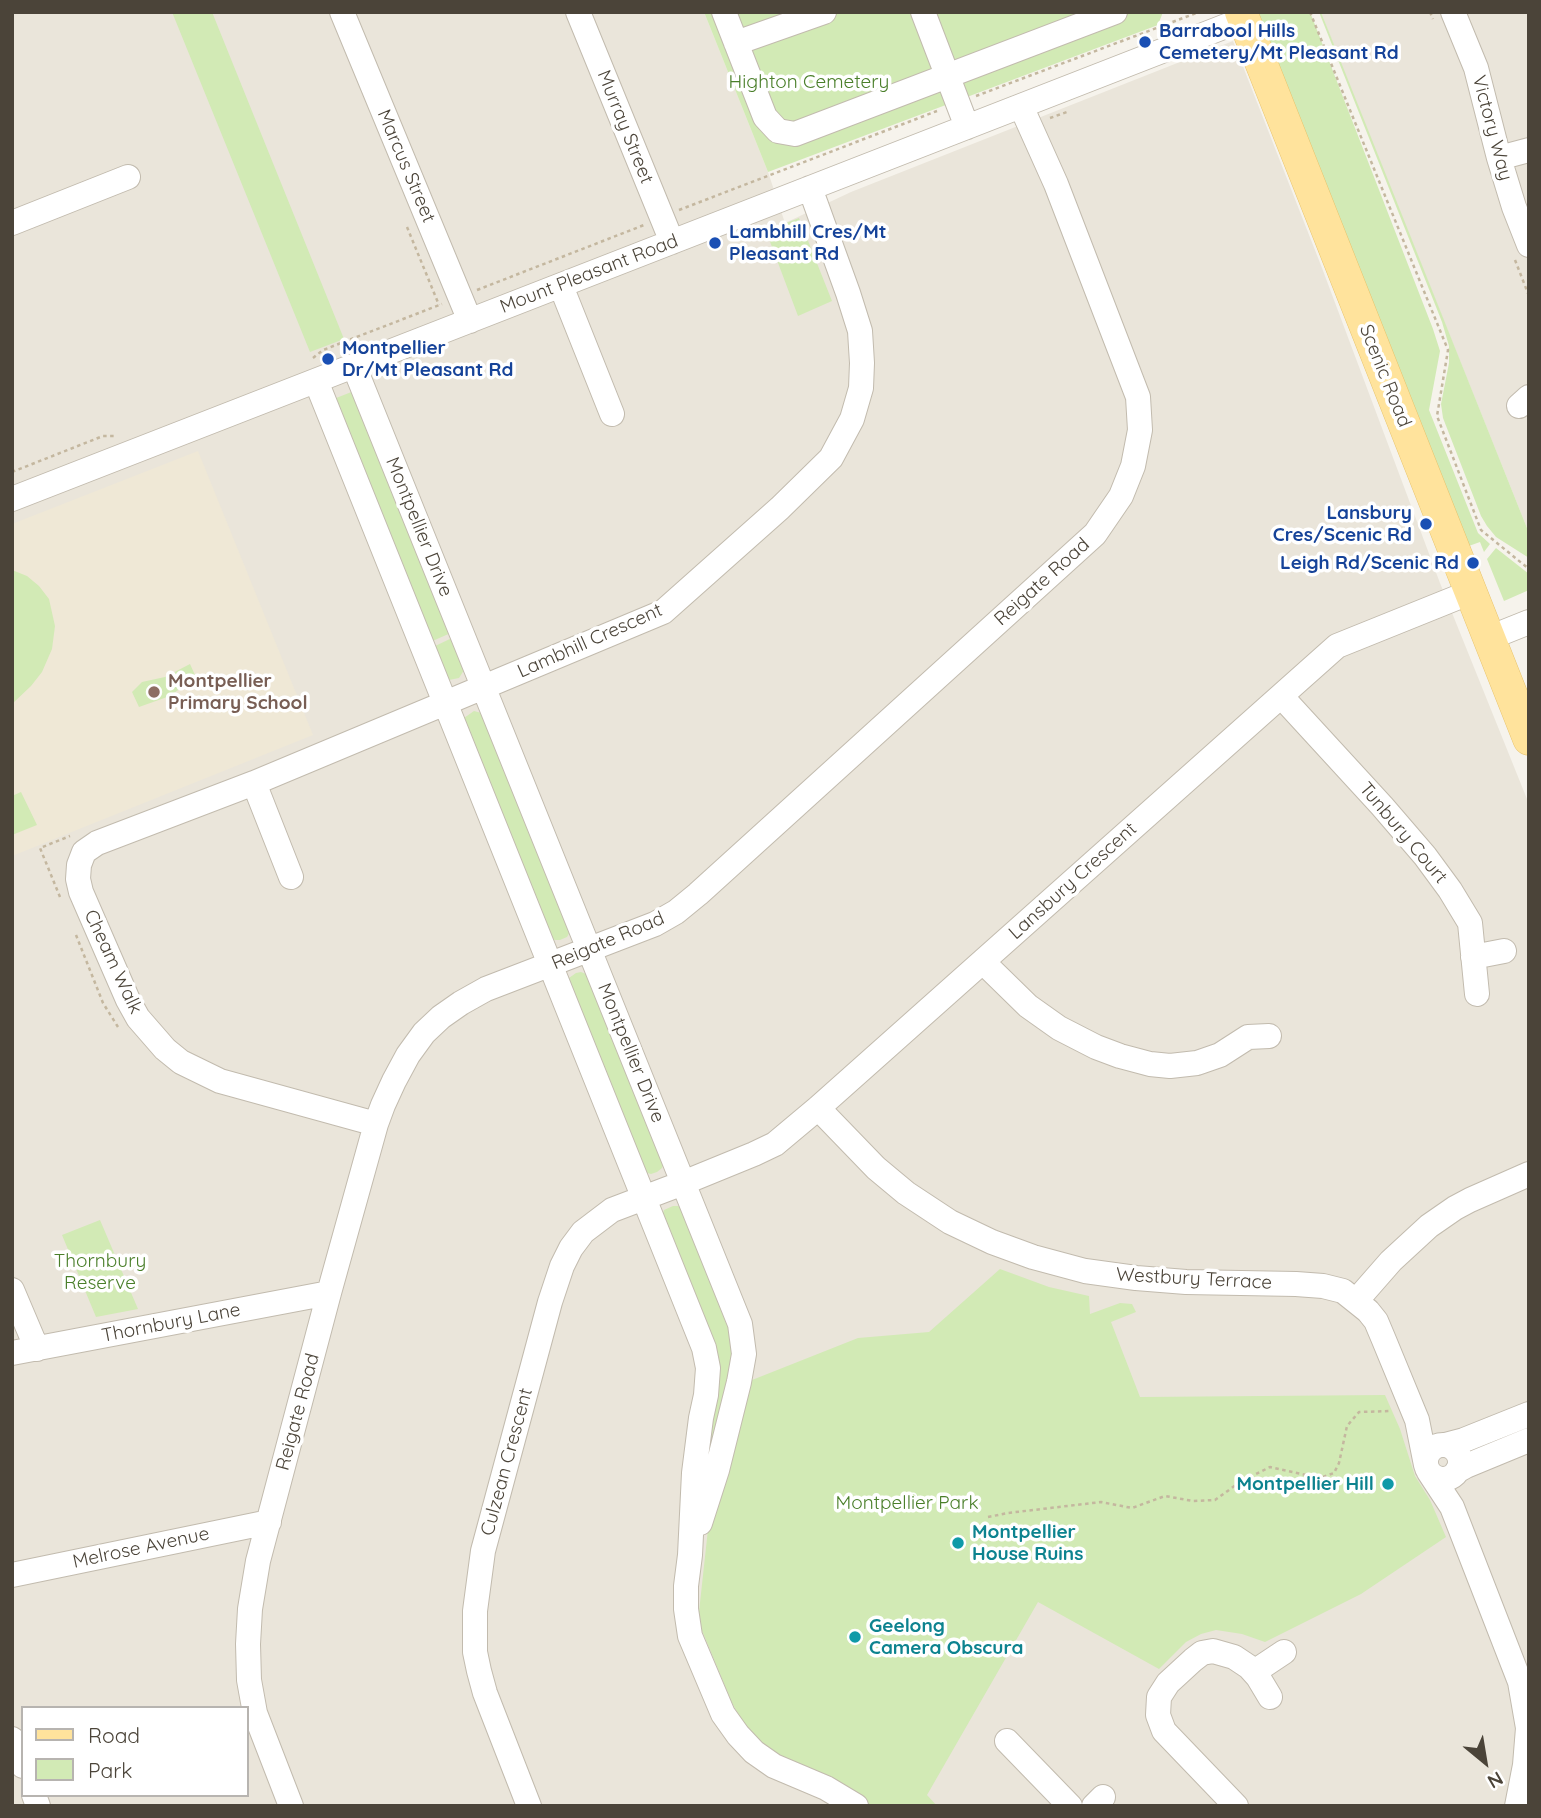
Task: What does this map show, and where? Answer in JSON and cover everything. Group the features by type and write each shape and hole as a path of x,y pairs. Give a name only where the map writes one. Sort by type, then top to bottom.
{"main road":[{"name":"Scenic Road","path":"1243,16 1529,739"}],"street":[{"name":"Marcus Street","path":"342,12 470,321"},
{"name":"Murray Street","path":"578,12 672,242"},
{"path":"724,12 765,117 778,131 795,134 1115,12"},
{"path":"736,43 824,12"},
{"path":"923,12 967,127"},
{"name":"Victory Way","path":"1453,12 1476,68 1499,158 1529,245"},
{"name":"Mount Pleasant Road","path":"12,499 313,371 354,366 1021,106 1243,16"},
{"name":"Reigate Road","path":"291,1806 255,1713 249,1680 250,1609 258,1561 376,1124 408,1055 424,1033 441,1017 486,989 655,924 676,912 1095,534 1121,496 1133,466 1140,430 1138,397 1056,184 1021,106"},
{"path":"1499,158 1529,150"},
{"path":"12,223 128,177"},
{"name":"Lambhill Crescent","path":"82,842 97,843 254,783 663,612 780,508 831,458 852,419 861,388 860,331 810,188"},
{"path":"561,286 612,414"},
{"name":"Montpellier Drive","path":"354,366 740,1324 744,1354 726,1438 690,1555"},
{"name":"Montpellier Drive","path":"313,371 704,1348 708,1368 706,1395 694,1473 686,1586 685,1609 690,1636 712,1691 737,1735 754,1752 774,1766 826,1788 856,1806"},
{"name":"Lansbury Crescent","path":"683,1183 775,1144 1337,646 1471,592"},
{"path":"1489,638 1529,622"},
{"name":"Tunbury Court","path":"1281,696 1382,806 1444,881 1470,923 1477,994"},
{"path":"254,783 291,877"},
{"name":"Cheam Walk","path":"82,842 78,878 86,905 128,1000 138,1018 165,1049 181,1062 220,1081 376,1124"},
{"path":"1473,957 1504,951"},
{"path":"983,962 1027,1006 1059,1028 1096,1047 1150,1064 1170,1066 1197,1063 1220,1055 1248,1037 1269,1036"},
{"name":"Westbury Terrace","path":"818,1108 876,1168 906,1193 950,1222 992,1242 1033,1257 1085,1270 1136,1278 1323,1286 1343,1291 1368,1311 1376,1321 1405,1416 1428,1469 1452,1507 1520,1682 1528,1728 1525,1765 1517,1806"},
{"path":"1356,1301 1391,1261 1429,1226 1463,1204 1529,1174"},
{"name":"Culzean Crescent","path":"528,1806 485,1693 477,1662 475,1611 483,1551 547,1315 562,1266 571,1248 583,1232 612,1210 683,1183"},
{"path":"12,1290 37,1349"},
{"name":"Thornbury Lane","path":"12,1353 329,1293"},
{"path":"1529,1414 1460,1442 1437,1446 1427,1457 1428,1469 1440,1479 1447,1478 1470,1464 1529,1440"},
{"name":"Westbury Terrace","path":"1405,1416 1455,1450 1460,1457 1460,1465 1451,1488 1452,1507"},
{"name":"Melrose Avenue","path":"12,1575 269,1522"},
{"path":"1236,1806 1166,1734 1160,1724 1157,1706 1161,1693 1192,1660 1205,1652 1216,1651 1246,1664 1270,1697"},
{"path":"1254,1672 1284,1652"},
{"path":"12,1739 21,1761"},
{"path":"1007,1741 1070,1806"}],"path":[{"path":"313,371 323,350 730,189 1199,12"},
{"path":"1310,12 1448,350 1437,416 1481,530 1529,569"},
{"path":"12,472 103,436 120,436"},
{"path":"64,908 40,848 82,842"},
{"path":"74,931 103,1003 126,1036"},
{"path":"988,1517 1101,1502 1132,1508 1165,1496 1193,1501 1215,1500 1240,1482 1270,1467 1320,1478 1334,1472 1339,1463 1347,1426 1359,1412 1405,1416"}],"shaded area":[{"path":"12,12 704,12 768,172 785,223 851,192 1233,41 1322,268 1440,583 1529,804 1529,1806 12,1806"},
{"path":"1321,12 1529,12 1529,533 1342,67"},
{"name":"Montpellier Primary School","path":"198,451 313,735 12,856 12,524"}],"green space":[{"path":"172,12 212,12 344,339 310,352"},
{"name":"Highton Cemetery","path":"704,12 1163,12 1158,25 768,172"},
{"path":"1253,12 1310,12 1433,329 1440,351 1429,410 1478,533 1490,544 1484,552 1480,542 1466,547"},
{"path":"1319,12 1529,533 1529,558 1496,537 1487,526 1443,418 1441,404 1449,363 1449,346 1442,322"},
{"path":"799,218 832,301 798,316 766,231"},
{"path":"354,391 453,632 428,643 331,400"},
{"path":"1496,548 1529,574 1529,590 1504,601 1487,559"},
{"path":"12,570 27,576 49,599 55,626 52,649 42,672 12,704"},
{"path":"454,637 464,670 459,678 449,680 431,648"},
{"path":"190,664 195,675 193,679 170,696 139,707 132,692 142,682 165,677"},
{"path":"474,711 485,714 571,930 567,937 560,940 550,938 464,718"},
{"path":"21,792 37,825 12,835 12,796"},
{"path":"581,972 586,974 664,1163 657,1172 644,1172 567,982"},
{"path":"673,1206 684,1209 738,1348 703,1499 713,1385 662,1215 664,1210"},
{"name":"Thornbury Reserve","path":"100,1220 138,1309 96,1317 62,1235"},
{"name":"Montpellier Park","path":"1000,1269 1049,1287 1089,1296 1090,1314 1120,1303 1132,1304 1136,1312 1111,1322 1140,1397 1385,1395 1400,1429 1415,1476 1430,1500 1446,1537 1361,1594 1265,1642 1242,1634 1216,1630 1186,1642 1159,1669 1038,1602 927,1795 937,1806 871,1806 858,1794 788,1763 754,1738 741,1719 698,1621 709,1520 747,1382 858,1338 929,1332"}],"place":[{"name":"Barrabool Hills Cemetery/Mt Pleasant Rd","path":"1145,42"},
{"name":"Lambhill Cres/Mt Pleasant Rd","path":"715,243"},
{"name":"Montpellier Dr/Mt Pleasant Rd","path":"328,359"},
{"name":"Lansbury Cres/Scenic Rd","path":"1426,524"},
{"name":"Leigh Rd/Scenic Rd","path":"1473,563"},
{"name":"Montpellier Primary School","path":"154,692"},
{"name":"Montpellier Hill","path":"1388,1484"},
{"name":"Montpellier House Ruins","path":"958,1543"},
{"name":"Geelong Camera Obscura","path":"855,1637"}]}
